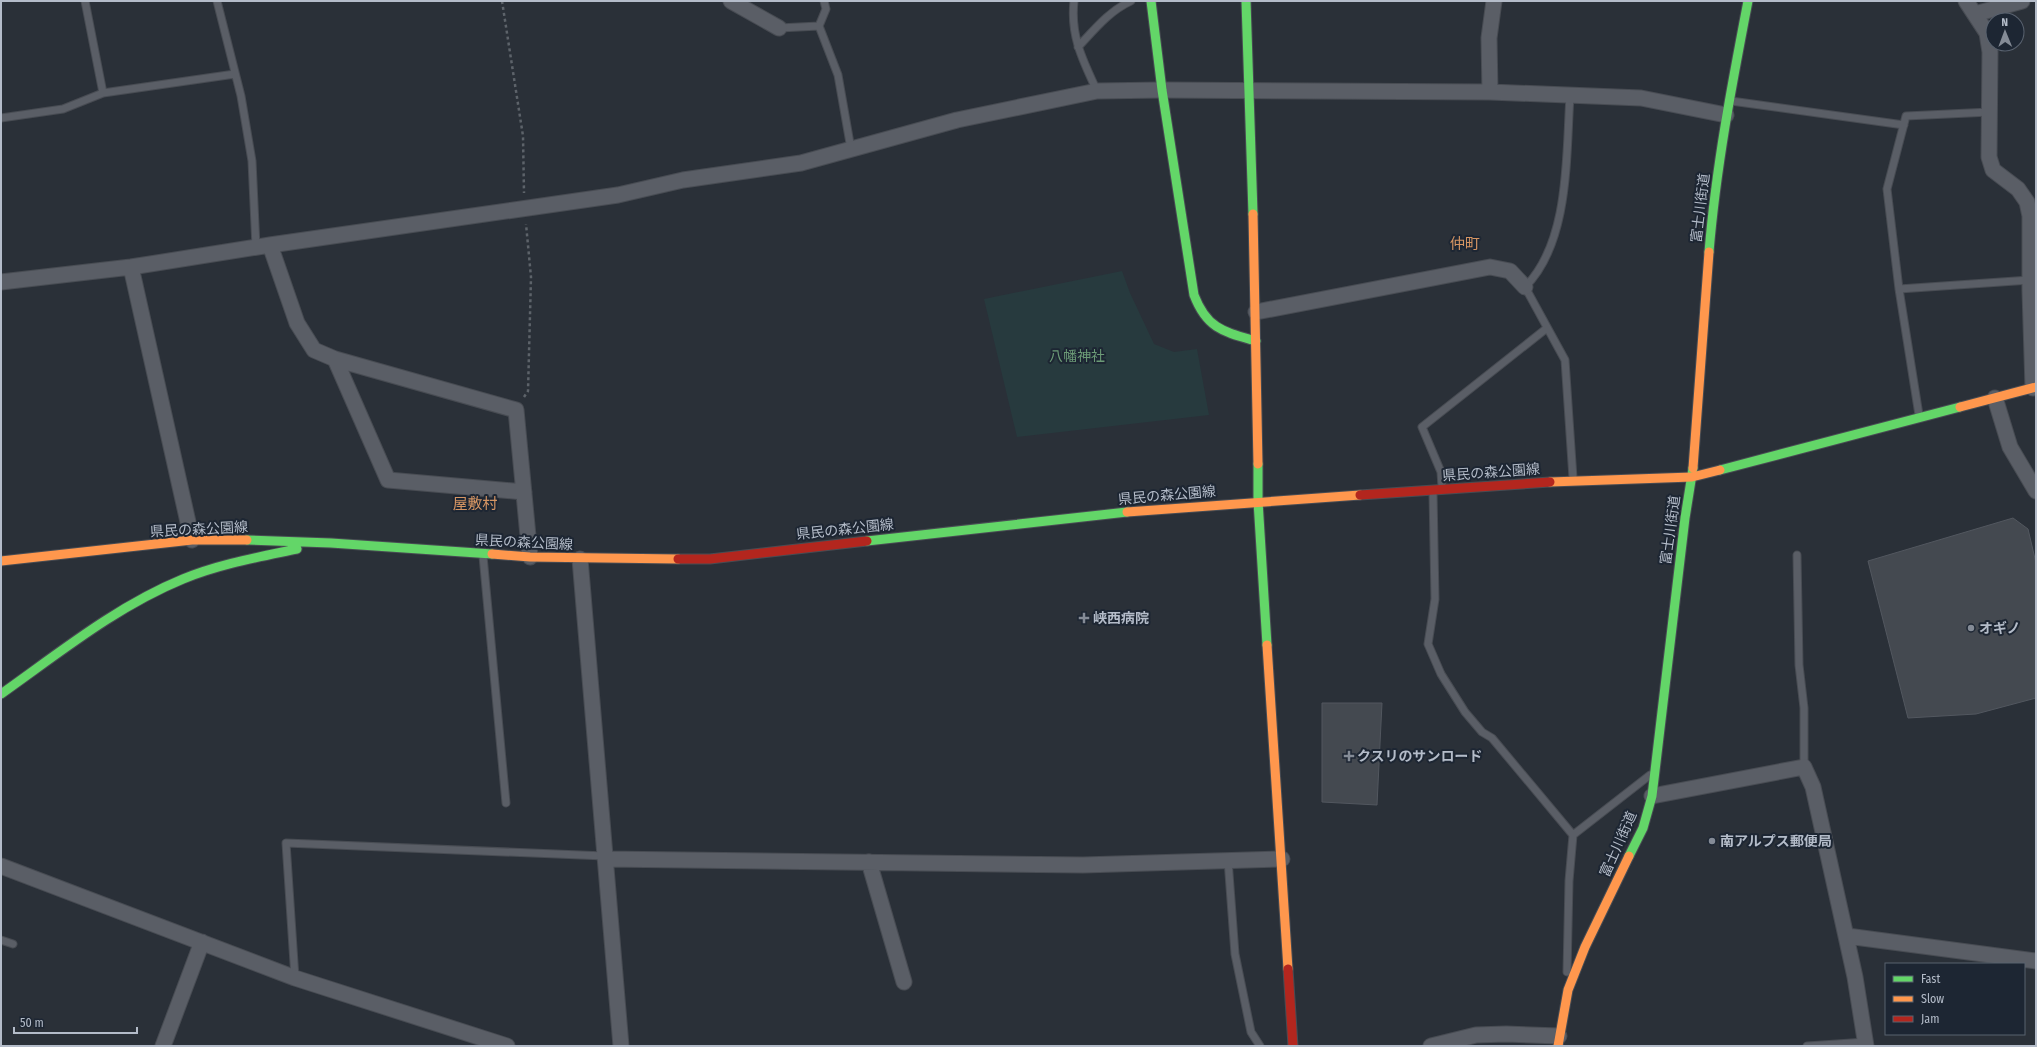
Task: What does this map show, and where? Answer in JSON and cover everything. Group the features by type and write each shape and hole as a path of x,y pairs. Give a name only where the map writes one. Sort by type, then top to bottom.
{"main road":[{"path":"1151,1 1162,90 1193,289 1199,312 1210,323 1223,331 1256,341"},
{"path":"1246,1 1256,312 1258,501 1293,1046"},
{"name":"富士川街道","path":"1558,1041 1568,990 1584,947 1643,828 1652,796 1685,518 1692,477 1712,217 1727,108 1748,1"},
{"name":"県民の森公園線","path":"1,561 192,540 227,539 331,543 530,557 580,559 710,559 1113,513 1258,501 1573,480 1692,477 2035,388"},
{"path":"1,694 115,614 169,585 204,572 280,553 331,543"}],"street":[{"path":"731,1 779,28"},
{"path":"1490,92 1489,38 1494,1"},
{"path":"1966,1 1987,33 1990,52 1989,156 1993,170 2018,189 2027,202 2030,216 2035,388"},
{"path":"1975,14 2022,1"},
{"path":"1,282 131,267 263,246 618,195 683,180 801,163 957,120 1097,91 1490,92 1641,98 1727,108"},
{"path":"263,246 297,323 314,350 335,358 516,410 530,557"},
{"path":"131,267 192,540"},
{"path":"1256,312 1490,267 1510,271 1525,287"},
{"path":"335,358 388,480 524,492"},
{"path":"1995,398 2010,447 2036,490"},
{"path":"580,559 621,1046"},
{"path":"1652,796 1804,767 1812,787 1847,936 1866,1044"},
{"path":"605,857 1083,865 1282,859"},
{"path":"869,862 904,982"},
{"path":"1,866 295,978 507,1046"},
{"path":"1847,936 2036,961"},
{"path":"163,1046 202,942"},
{"path":"1431,1046 1476,1035 1506,1034 1558,1041"}],"lane":[{"path":"85,1 103,93"},
{"path":"217,1 235,74 252,161 263,246"},
{"path":"824,1 826,9 820,26 838,75 851,149"},
{"path":"1074,1 1073,11 1075,40 1097,91"},
{"path":"1078,47 1109,15 1122,5 1131,1"},
{"path":"779,28 820,26"},
{"path":"1,118 63,109 103,93 235,74"},
{"path":"1570,96 1563,200 1549,250 1536,276 1525,287 1565,360 1573,480"},
{"path":"1727,108 1904,124"},
{"path":"1920,417 1899,288 1888,189 1906,116 1990,112"},
{"path":"1899,288 2032,288"},
{"path":"1547,328 1422,427 1441,472 1437,490 1435,599 1428,644 1441,674 1465,712 1482,732 1492,738 1573,835 1568,882 1568,990"},
{"path":"482,554 506,803"},
{"path":"1797,555 1799,665 1804,708 1804,767"},
{"path":"1573,835 1656,771"},
{"path":"295,978 286,843 605,857"},
{"path":"1228,860 1235,954 1250,1032 1260,1046"},
{"path":"1,940 13,944"},
{"path":"1807,1046 1866,1044"}],"path":[{"path":"502,1 523,136 524,208 531,277 528,391 516,410"}],"green space":[{"name":"八幡神社","path":"1122,271 1130,293 1154,344 1174,352 1197,349 1209,415 1017,437 984,299"}],"building":[{"path":"2013,518 2028,529 2036,563 2036,698 1976,714 1908,718 1868,561"},
{"path":"1322,703 1382,703 1377,805 1322,802"}],"traffic: fast":[{"path":"1151,1 1162,90 1194,295 1199,306 1211,322 1235,335 1256,341"},
{"path":"1246,1 1253,214"},
{"path":"1709,252 1720,157 1730,94 1748,1"},
{"path":"1720,470 1960,407"},
{"path":"1258,464 1258,501 1267,645"},
{"path":"1629,856 1643,828 1652,796 1685,518 1693,468"},
{"path":"867,541 1127,512"},
{"path":"247,540 331,543 492,554"},
{"path":"1,694 89,631 112,616 159,590 183,579 211,569 239,561 297,549"}],"traffic: slow":[{"path":"1253,214 1258,464"},
{"path":"1693,468 1709,252"},
{"path":"1960,407 2036,387"},
{"path":"1550,482 1692,477 1720,470"},
{"path":"1127,512 1360,495"},
{"path":"1,561 192,540 247,540"},
{"path":"492,554 530,557 678,559"},
{"path":"1267,645 1288,969"},
{"path":"1558,1046 1568,990 1585,947 1629,856"}],"traffic: jam":[{"path":"1360,495 1550,482"},
{"path":"678,559 710,559 867,541"},
{"path":"1288,969 1293,1046"}],"place":[{"name":"峡西病院","path":"1084,618"},
{"name":"オギノ","path":"1971,628"},
{"name":"クスリのサンロード","path":"1349,756"},
{"name":"南アルプス郵便局","path":"1712,841"}],"district":[{"name":"仲町","path":"1465,244"},
{"name":"屋敷村","path":"475,504"}]}
